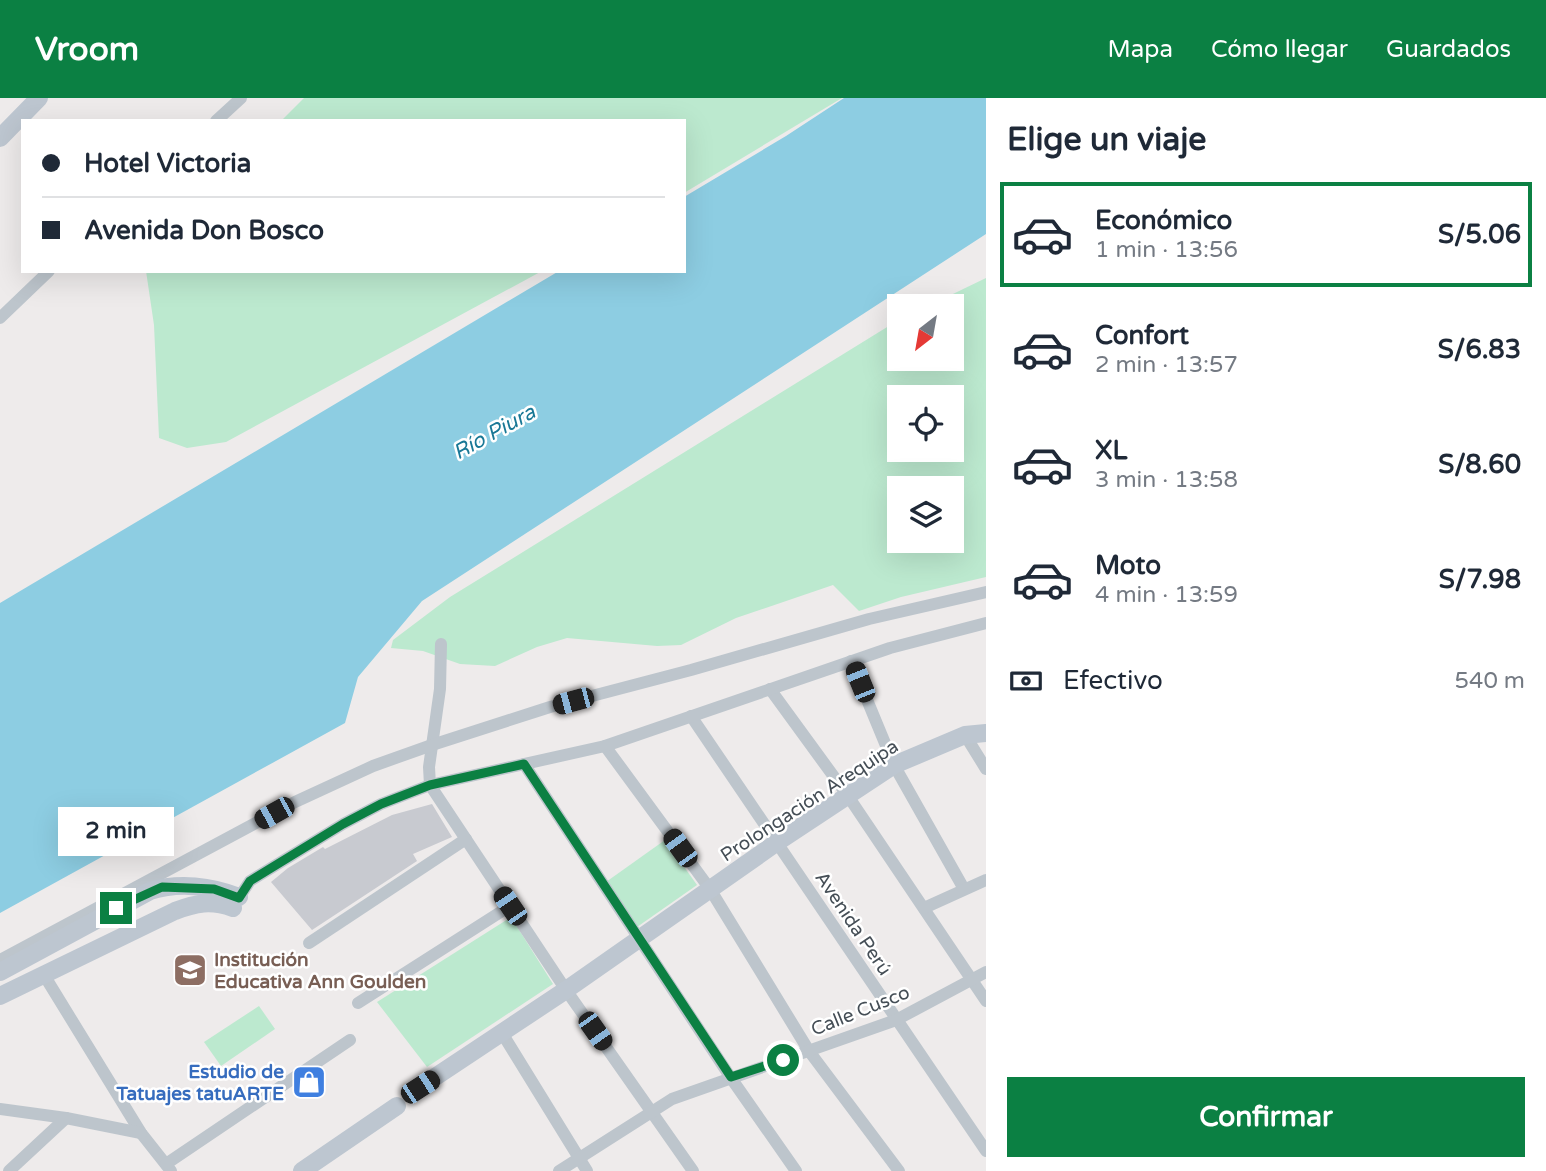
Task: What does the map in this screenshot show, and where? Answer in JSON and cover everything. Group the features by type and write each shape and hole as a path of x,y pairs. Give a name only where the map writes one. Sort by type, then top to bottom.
{"street":[{"path":"0,138 39,98"},
{"path":"218,119 241,98"},
{"path":"0,318 47,273"},
{"path":"0,960 295,802 373,766 550,707 869,619 986,592"},
{"path":"236,903 250,881 343,824 381,804 430,785 605,746 890,648 986,623"},
{"path":"441,644 440,689 429,767 430,785 566,990 693,1171"},
{"path":"851,661 894,765 964,889"},
{"path":"771,689 848,796 986,1001"},
{"name":"Avenida Perú","path":"691,716 986,1152"},
{"name":"Prolongación Arequipa","path":"420,1087 894,765 965,735 986,733"},
{"path":"965,735 986,769"},
{"path":"605,746 710,889 809,1051 899,1171"},
{"path":"524,764 638,939 796,1171"},
{"path":"309,943 466,839"},
{"path":"924,908 986,880"},
{"path":"0,972 162,887 214,889 236,903"},
{"path":"0,996 192,904 236,903"},
{"path":"358,1003 510,906"},
{"name":"Calle Cusco","path":"559,1171 672,1099 896,1020 986,972"},
{"path":"44,975 141,1133 169,1168 350,1040"},
{"path":"502,1033 587,1171"},
{"path":"302,1171 397,1106"},
{"path":"0,1109 66,1118 141,1133"},
{"path":"9,1171 66,1118"}],"green space":[{"path":"304,98 842,98 686,192 686,119 283,119"},
{"path":"146,273 538,273 226,442 187,448 159,438 154,325"},
{"path":"986,278 986,577 901,597 859,611 833,585 736,618 681,645 657,646 567,638 537,647 495,666 460,664 423,651 391,648 393,640 450,597 887,327 887,371 964,371 964,294 953,294"},
{"path":"665,840 697,885 637,927 606,882"},
{"path":"511,917 553,984 427,1067 377,1002"},
{"path":"259,1006 275,1029 221,1066 204,1042"}],"water":[{"name":"Río Piura","path":"844,98 986,98 986,234 894,294 887,294 887,298 422,601 358,677 345,723 0,913 0,603 556,273 686,273 686,196"}],"building":[{"path":"432,804 452,837 413,854 417,861 312,930 271,882 288,868 323,847 325,849 392,815"}],"place":[{"name":"Institución Educativa Ann Goulden","path":"190,970"},
{"name":"Estudio de Tatuajes tatuARTE","path":"309,1082"}],"route":[{"path":"116,908 162,887 214,889 239,898 250,881 381,804 430,785 524,764 731,1077 783,1060"}]}
